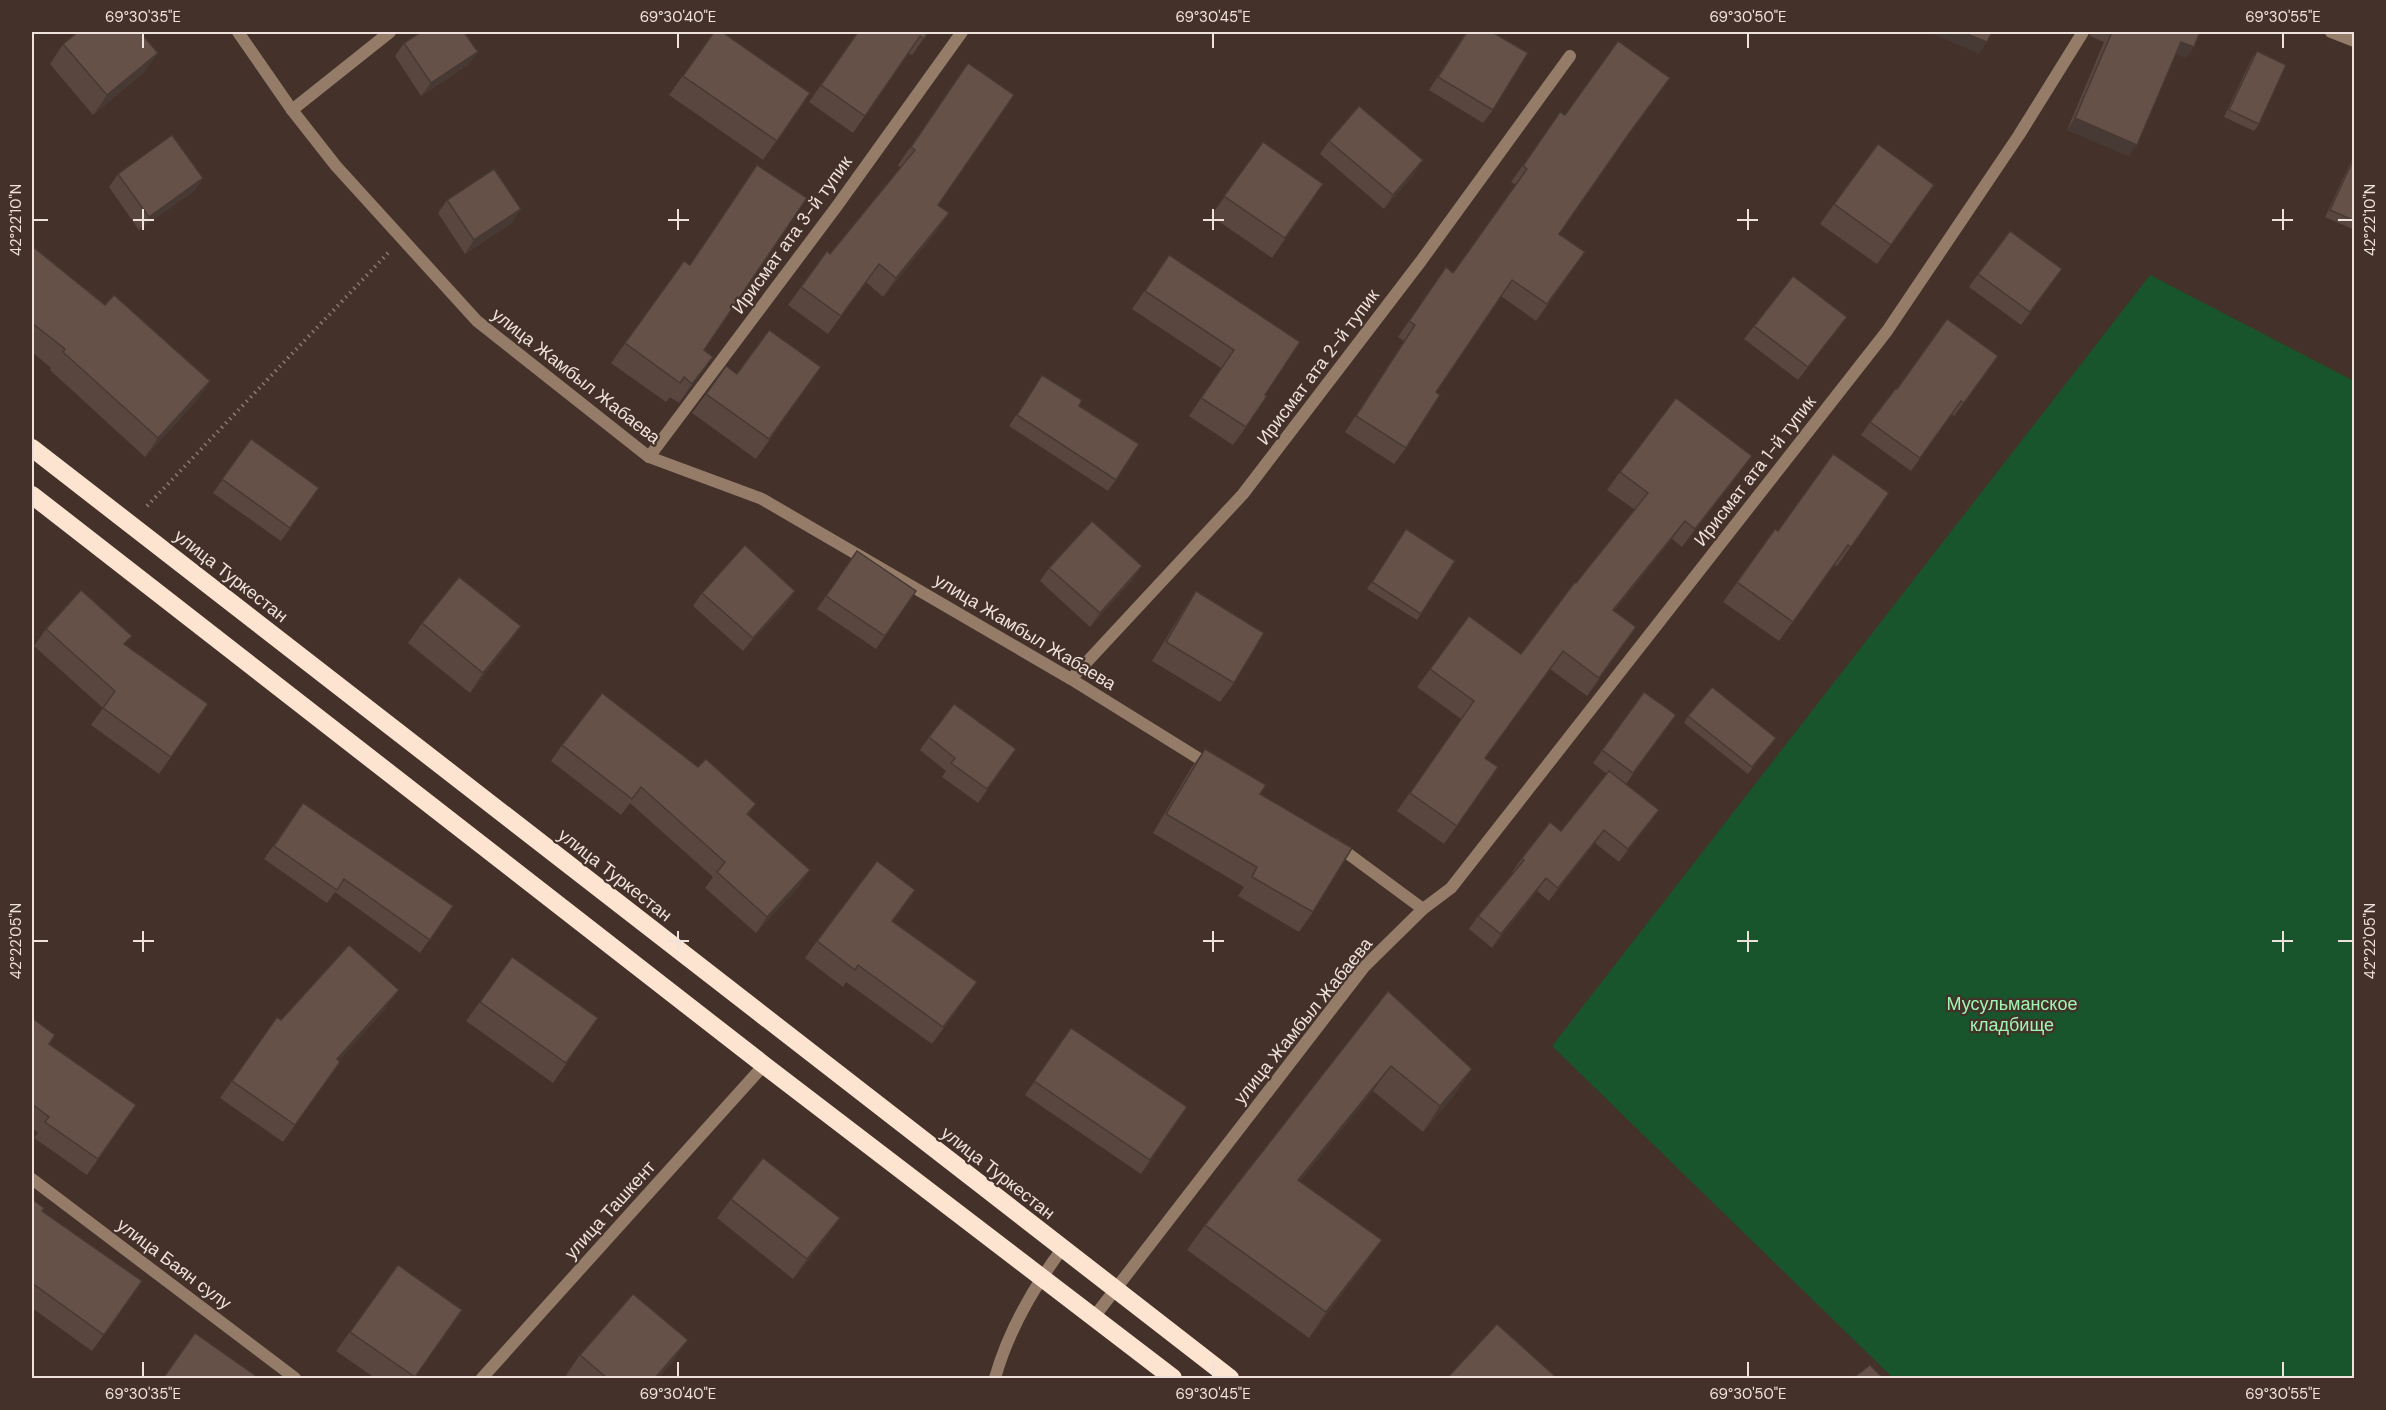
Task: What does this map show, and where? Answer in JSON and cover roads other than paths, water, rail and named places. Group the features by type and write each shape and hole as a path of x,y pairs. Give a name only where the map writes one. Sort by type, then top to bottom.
{"highway":[{"name":"улица Туркестан","path":"32,448 1230,1378"},
{"path":"32,495 764,1065 1173,1378"}],"street":[{"name":"улица Жамбыл Жабаева","path":"238,32 292,110 336,166 477,321 649,457 762,499 1071,679 1222,773"},
{"path":"292,110 390,32"},
{"name":"Ирисмат ата 3-й тупик","path":"649,457 837,206 962,32"},
{"name":"Ирисмат ата 1-й тупик","path":"1423,909 1451,888 1887,331 2019,135 2083,32"},
{"path":"2331,32 2355,41"},
{"name":"Ирисмат ата 2-й тупик","path":"1071,679 1244,494 1421,261 1570,56"},
{"path":"1324,836 1423,909"},
{"name":"улица Жамбыл Жабаева","path":"1094,1317 1364,967 1423,909"},
{"name":"улица Ташкент","path":"482,1378 764,1065"},
{"name":"улица Баян сулу","path":"32,1179 295,1378"},
{"path":"995,1378 1002,1353 1041,1277 1062,1249"}],"park label":[{"name":"Мусульманское кладбище","path":"2012,1014"}]}
